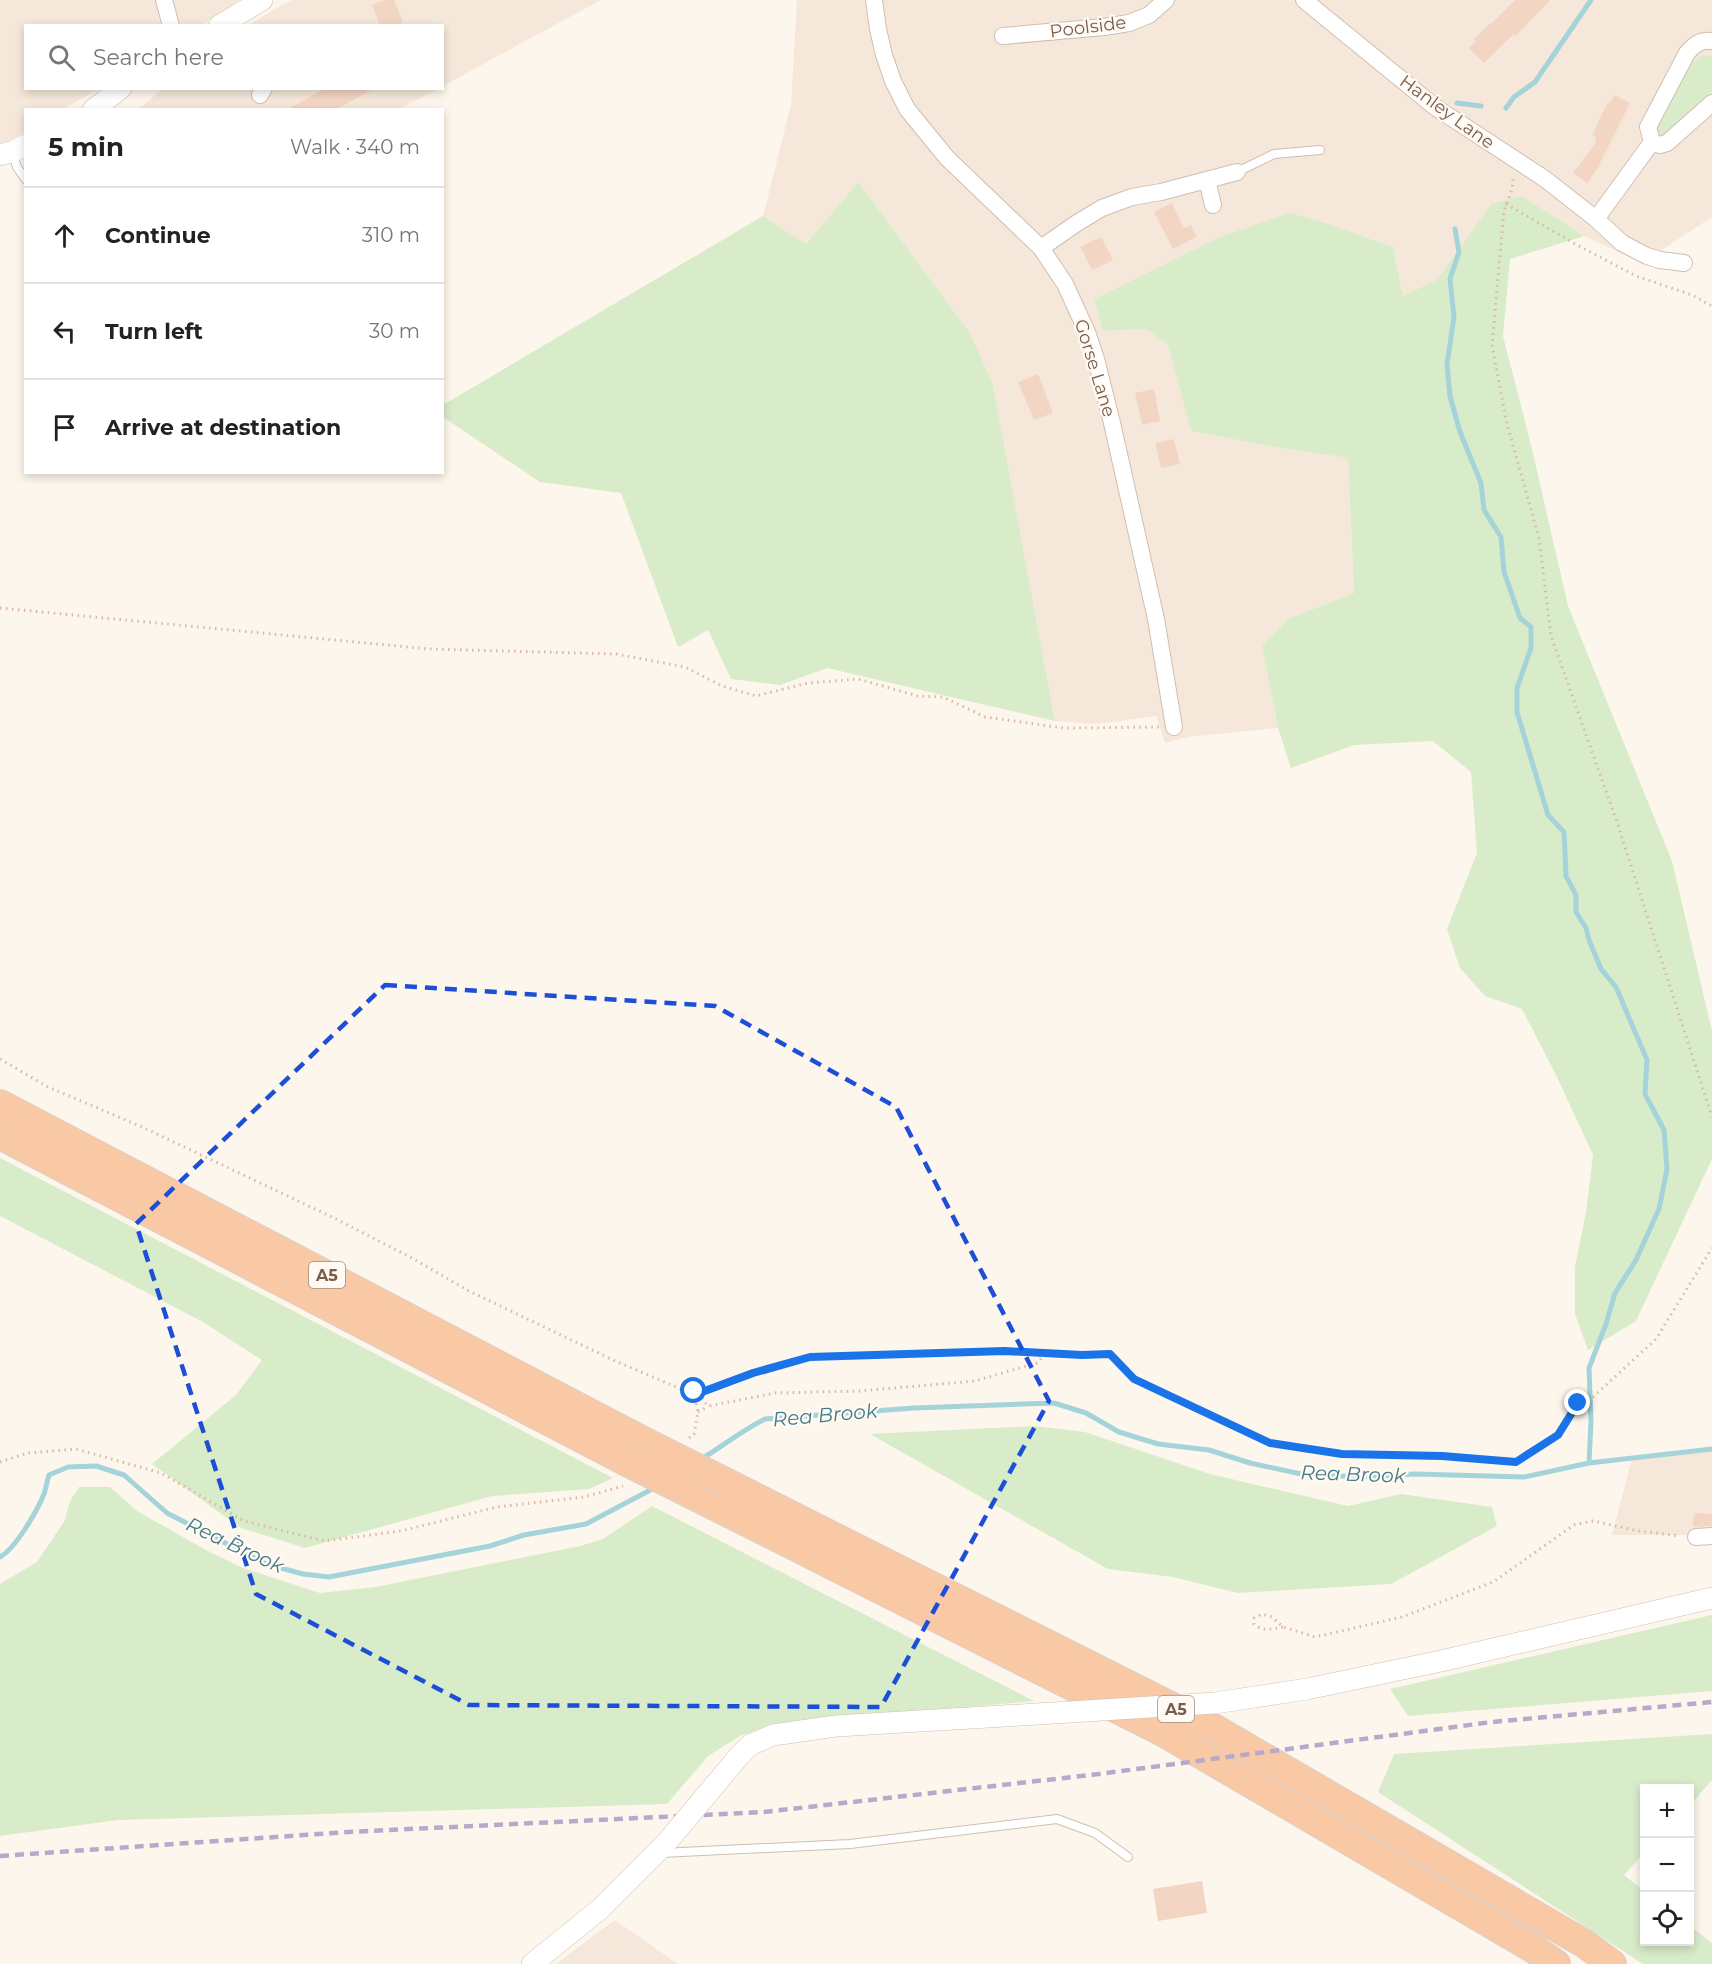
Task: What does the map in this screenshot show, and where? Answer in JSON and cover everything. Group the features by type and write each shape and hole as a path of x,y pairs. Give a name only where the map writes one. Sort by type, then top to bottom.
{"highway":[{"name":"A5","path":"0,1104 653,1446 1210,1726 1585,1944 1612,1964"},
{"name":"A5","path":"0,1135 625,1461 1161,1731 1556,1964"}],"street":[{"path":"164,0 170,24"},
{"path":"232,22 262,0"},
{"name":"Gorse Lane","path":"874,0 884,55 893,81 907,109 947,158 1041,248 1065,284 1087,332 1112,423 1156,619 1174,727"},
{"name":"Poolside","path":"1003,36 1129,23 1149,15 1166,0"},
{"name":"Hanley Lane","path":"1314,3 1435,107 1545,179 1596,219 1622,243 1635,251 1660,260 1684,262"},
{"path":"1652,142 1648,127 1687,52 1694,44 1703,40 1712,40"},
{"path":"96,108 118,90"},
{"path":"1652,142 1659,145 1667,143 1712,103"},
{"path":"1596,219 1652,142"},
{"path":"1041,248 1102,208 1132,197 1161,192 1237,172"},
{"path":"1206,180 1213,205"},
{"path":"532,1964 600,1909 662,1848 750,1745 773,1735 836,1726 1215,1703 1318,1687 1712,1598"}],"lane":[{"path":"12,150 17,167 24,177"},
{"path":"1237,172 1274,154 1320,150"},
{"path":"662,1848 850,1844 1057,1819 1095,1833 1128,1857"}],"path":[{"path":"1514,159 1512,189 1504,211 1492,345 1507,424 1539,538 1551,636 1618,825 1712,1117"},
{"path":"1506,204 1636,276 1692,294 1712,306"},
{"path":"0,608 429,649 616,654 685,667 722,686 756,696 808,683 858,679 918,696 943,697 985,717 1063,728 1174,727"},
{"path":"0,1059 48,1087 140,1126 332,1217 412,1258 467,1290 613,1360 681,1389 702,1392 753,1373 810,1357 1004,1351 1110,1354 1134,1379 1270,1443 1342,1454 1442,1456 1516,1462 1558,1435 1578,1403 1593,1397 1656,1339 1712,1248"},
{"path":"694,1391 698,1412 709,1406 775,1393 860,1391 975,1381 1038,1363 1047,1353"},
{"path":"702,1392 703,1401 709,1406"},
{"path":"0,1462 28,1453 76,1449 161,1473 244,1521 324,1541 400,1531 497,1507"},
{"path":"1283,1626 1267,1630 1259,1629 1254,1624 1254,1618 1262,1614 1272,1617 1283,1626 1315,1637 1402,1617 1494,1582 1574,1525 1593,1521 1639,1532 1704,1537"}],"highlighted area":[{"path":"385,985 715,1006 896,1107 1049,1401 881,1707 469,1705 256,1594 136,1224"}],"shaded area":[{"path":"0,0 240,0 203,24 24,24 24,90 97,90 65,108 24,108 24,133 8,142 0,143"},
{"path":"293,0 601,0 444,85 444,24 250,24"},
{"path":"797,0 1712,0 1712,217 1654,255 1645,264 1584,236 1491,204 1438,279 1403,296 1393,247 1290,213 1219,237 1094,299 1104,331 1147,329 1168,345 1191,431 1348,458 1354,593 1290,618 1262,646 1278,728 1188,737 1165,743 1156,716 1097,724 1055,721 993,386 970,333 858,182 806,244 763,216 791,105"},
{"path":"162,90 436,90 401,108 138,108"},
{"path":"1712,1450 1712,1535 1612,1535 1632,1458"},
{"path":"615,1920 678,1964 556,1964"}],"green space":[{"path":"1702,55 1712,56 1712,91 1662,137 1656,135 1655,131 1691,63"},
{"path":"858,182 970,333 993,385 1055,721 827,668 780,685 731,679 708,630 678,647 621,493 540,482 444,418 444,404 763,216 806,244"},
{"path":"1521,196 1584,236 1510,259 1503,336 1568,606 1672,861 1712,1031 1712,1159 1636,1321 1588,1350 1575,1314 1575,1267 1586,1212 1593,1155 1522,1009 1485,996 1460,968 1447,929 1477,853 1471,772 1433,741 1354,745 1291,768 1278,728 1262,646 1290,618 1354,593 1348,458 1191,431 1168,345 1147,329 1103,331 1094,299 1219,237 1290,213 1393,247 1403,296 1438,279 1491,204"},
{"path":"0,1158 613,1478 589,1489 492,1496 305,1548 241,1528 152,1464 236,1395 262,1360 203,1322 0,1216"},
{"path":"1035,1426 1085,1432 1210,1474 1348,1506 1401,1494 1492,1507 1497,1526 1391,1584 1238,1593 1173,1577 1108,1569 870,1434"},
{"path":"79,1487 110,1487 137,1511 206,1550 243,1568 320,1593 376,1587 580,1546 603,1539 652,1506 1034,1701 773,1725 740,1736 708,1756 667,1804 118,1820 0,1836 0,1584 37,1562 64,1522 70,1501"},
{"path":"1712,1615 1712,1691 1408,1716 1390,1689"},
{"path":"1712,1734 1712,1780 1694,1800 1694,1784 1640,1784 1640,1857 1624,1875 1640,1888 1640,1946 1694,1946 1694,1929 1712,1943 1712,1964 1643,1964 1378,1792 1394,1754"}],"building":[{"path":"385,0 394,0 403,22 379,24 372,5"},
{"path":"1515,0 1550,0 1516,36 1514,34 1484,63 1469,48 1476,41 1474,39"},
{"path":"322,90 371,90 339,108 290,108"},
{"path":"1615,95 1630,103 1601,164 1587,183 1573,173 1597,141 1592,135 1608,102 1610,103"},
{"path":"1172,203 1184,228 1191,225 1197,237 1173,249 1154,212"},
{"path":"1101,237 1113,260 1092,270 1080,247"},
{"path":"1038,374 1053,413 1034,420 1018,382"},
{"path":"1154,389 1160,421 1142,425 1135,393"},
{"path":"1174,439 1180,464 1161,468 1155,443"},
{"path":"1694,1513 1712,1514 1712,1526 1693,1527"},
{"path":"1202,1881 1207,1913 1158,1921 1153,1889"}],"waterway":[{"path":"1506,108 1514,97 1535,82 1591,0"},
{"path":"1457,103 1481,106"},
{"path":"1455,229 1459,252 1450,279 1454,317 1447,364 1450,396 1460,432 1481,483 1484,510 1501,537 1504,572 1520,618 1531,627 1531,648 1517,688 1517,712 1548,815 1564,832 1566,876 1576,895 1576,912 1586,928 1601,969 1616,987 1647,1060 1645,1094 1664,1130 1667,1169 1659,1209 1636,1260 1615,1293 1589,1368 1591,1421 1589,1463"},
{"name":"Rea Brook","path":"700,1460 765,1419 914,1408 1054,1403 1086,1413 1119,1432 1158,1444 1209,1450 1250,1463 1301,1474 1360,1477 1415,1474 1524,1477 1589,1463 1712,1449"},
{"name":"Rea Brook","path":"0,1557 13,1546 31,1519 44,1494 49,1475 68,1467 96,1466 124,1475 167,1513 266,1564 303,1574 329,1577 490,1546 524,1535 586,1524 656,1487"}],"railway":[{"path":"0,1856 348,1832 764,1812 1099,1774 1492,1722 1712,1702"}],"route":[{"path":"694,1391 702,1392 753,1373 810,1357 1004,1351 1110,1354 1134,1379 1270,1443 1342,1454 1442,1456 1516,1462 1558,1435 1578,1403"}]}
